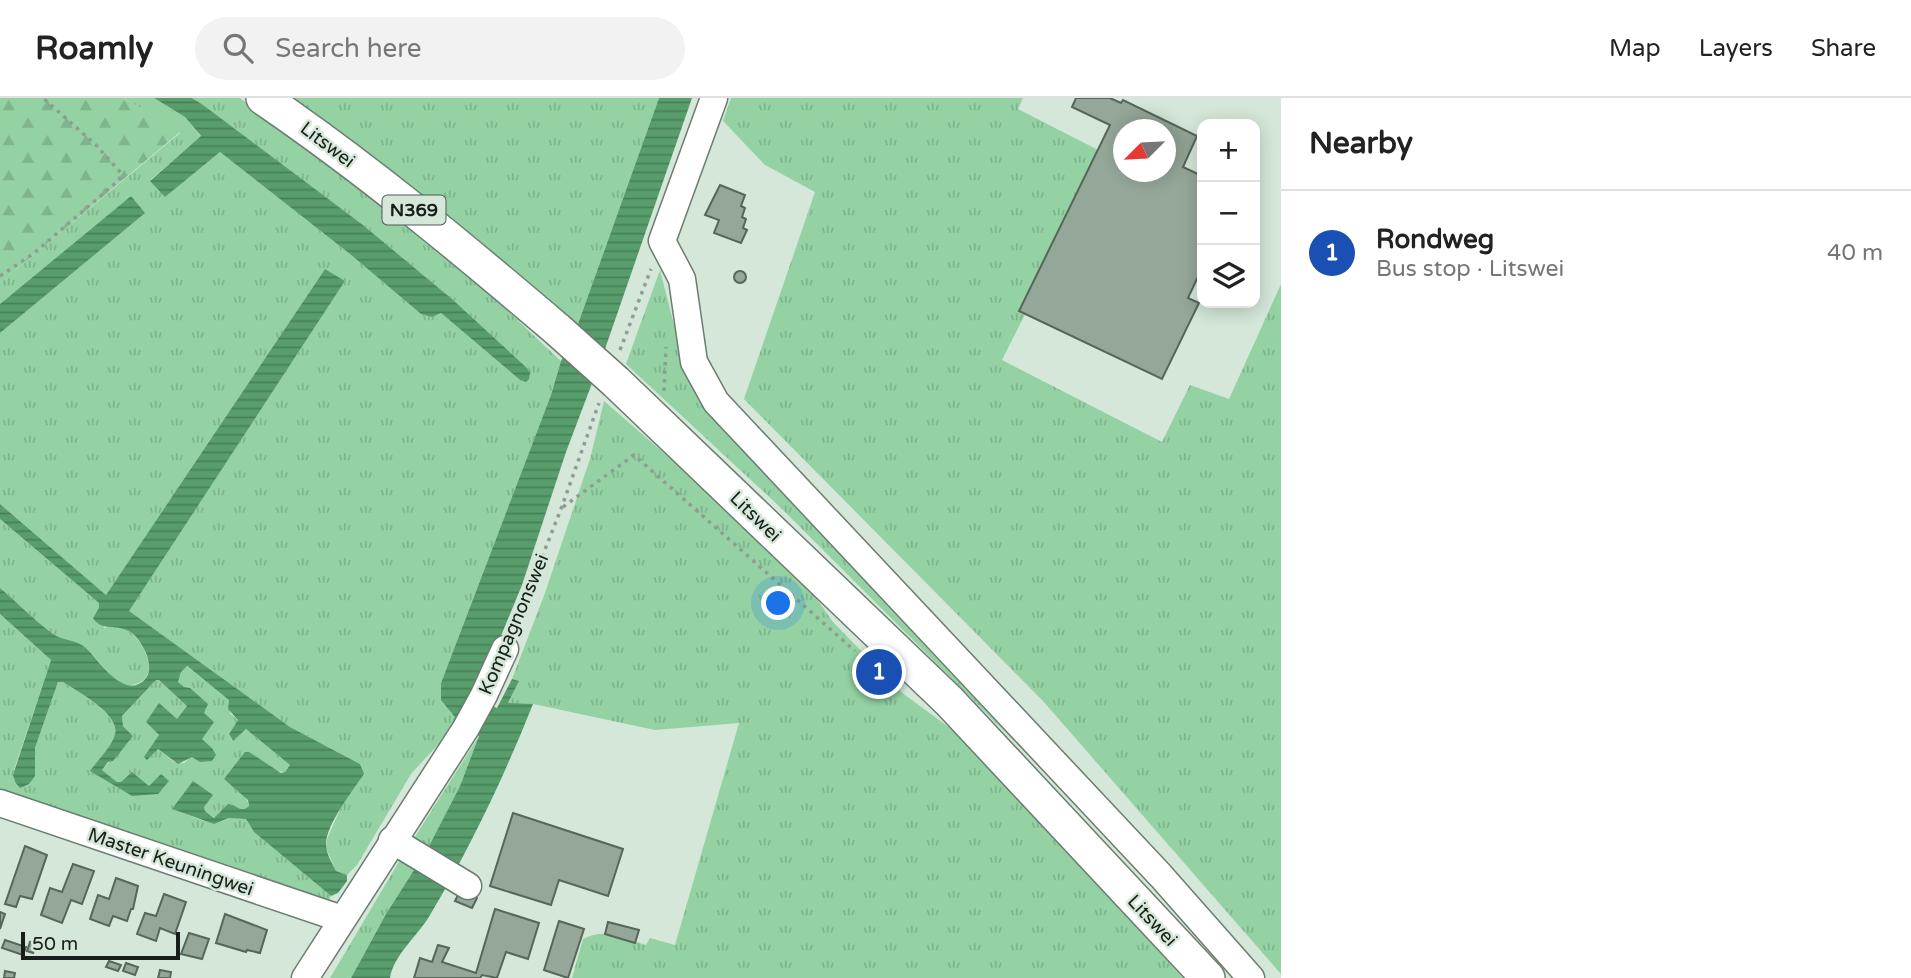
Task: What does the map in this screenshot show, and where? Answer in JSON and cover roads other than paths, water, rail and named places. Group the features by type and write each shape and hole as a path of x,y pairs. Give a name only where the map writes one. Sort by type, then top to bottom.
{"main road":[{"name":"Litswei","path":"263,98 415,210 612,379 949,701 1208,978"}],"street":[{"name":"Litswei","path":"714,98 662,240 684,288 694,362 716,402 1161,876 1251,978"},
{"name":"Kompagnonswei","path":"306,978 466,728 505,649"},
{"name":"Master Keuningwei","path":"0,803 342,919"},
{"path":"392,840 461,882"}],"place":[{"name":"Rondweg","path":"879,672"}]}
